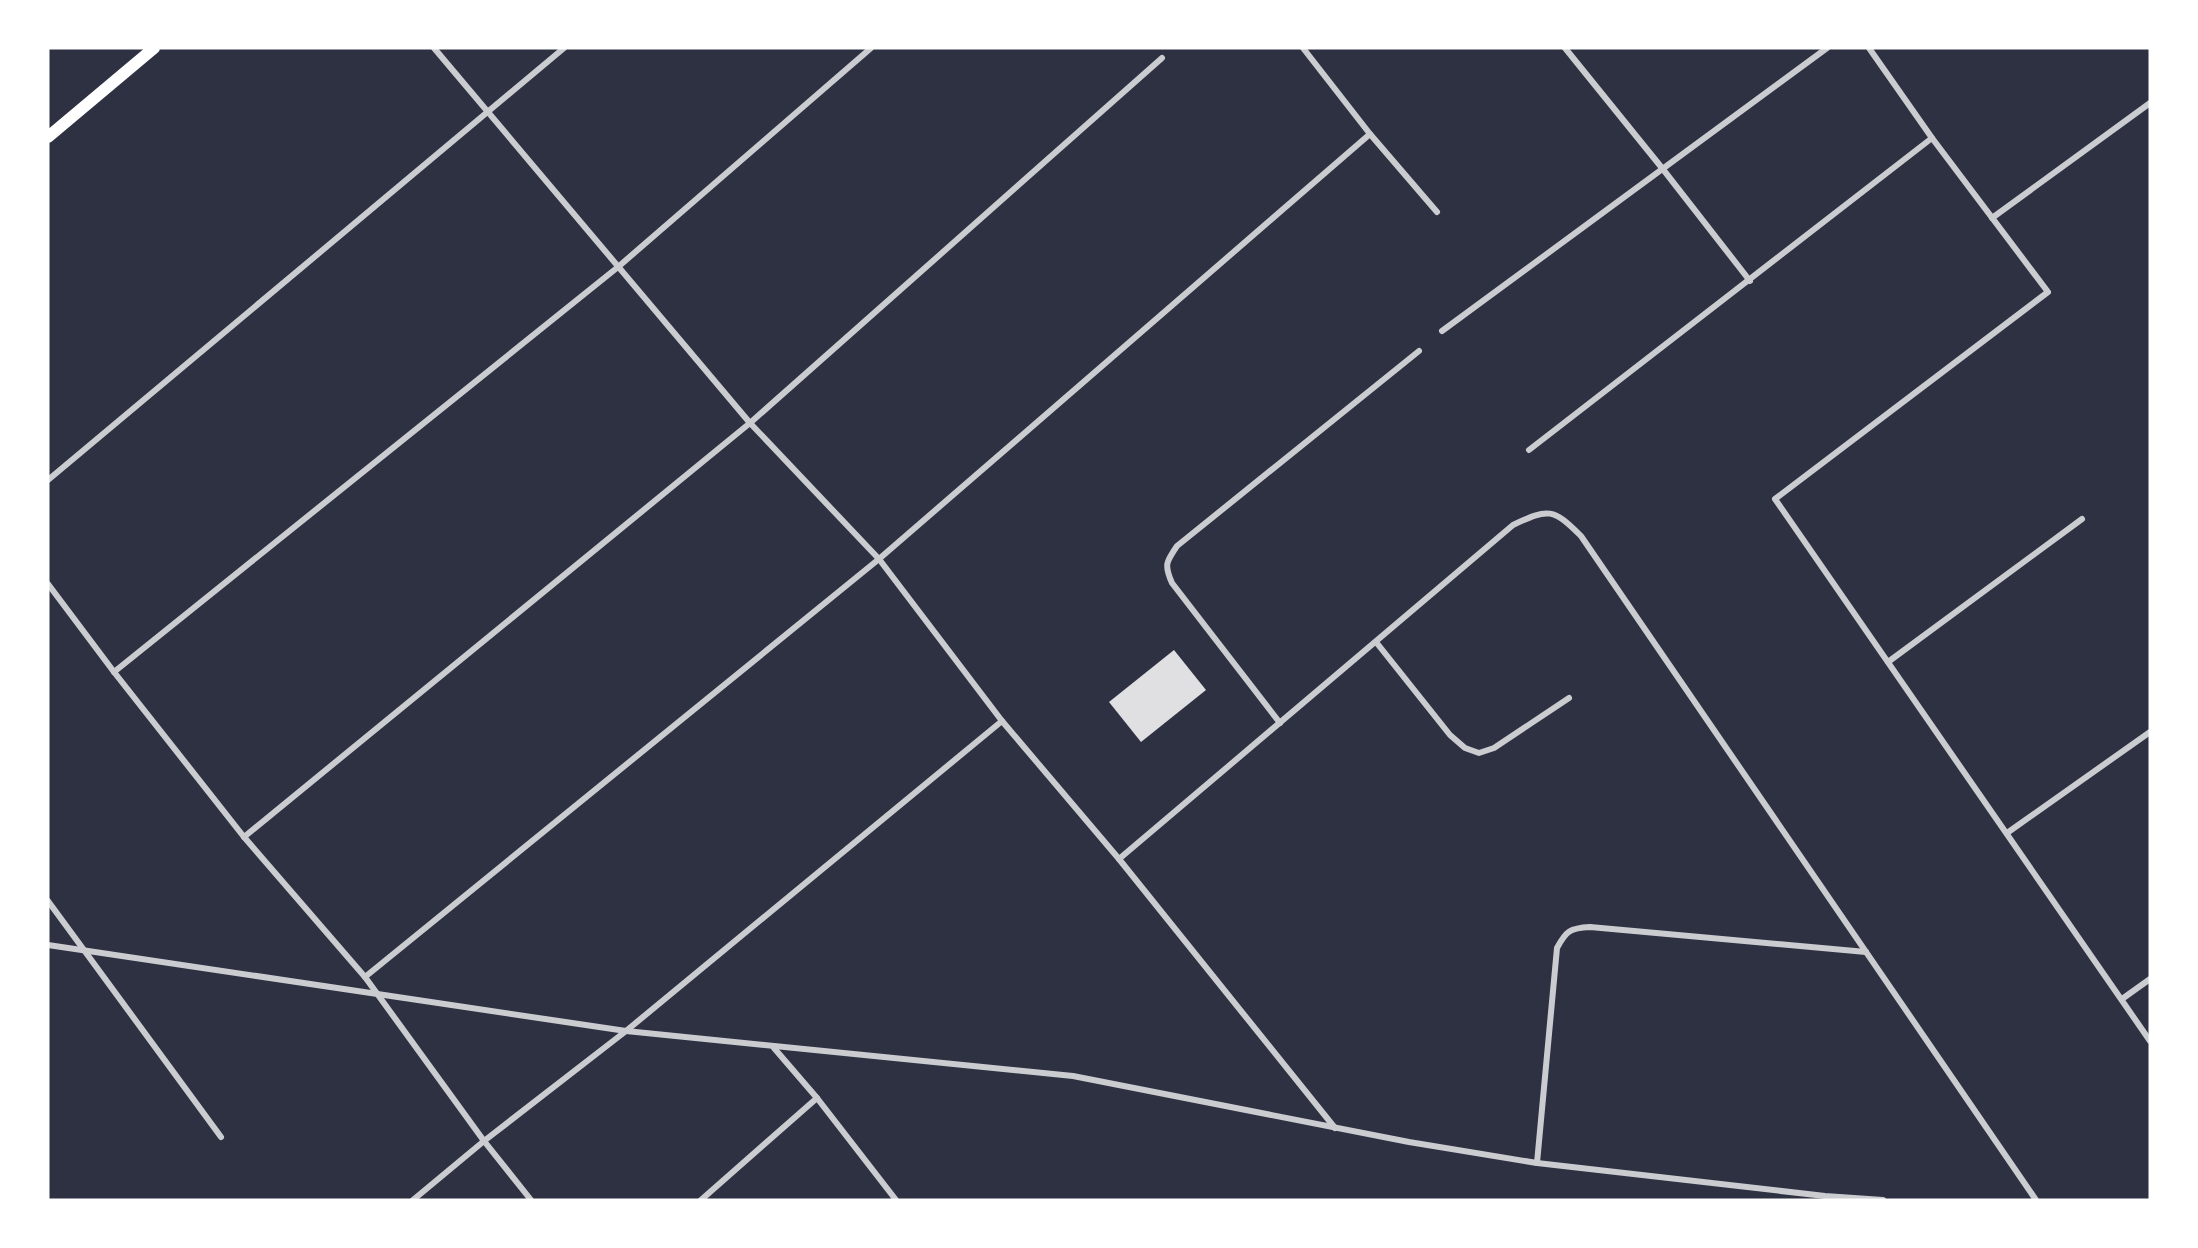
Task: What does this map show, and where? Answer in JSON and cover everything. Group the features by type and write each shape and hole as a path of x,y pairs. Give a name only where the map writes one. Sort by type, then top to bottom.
{"main road":[{"path":"48,137 154,48"}],"street":[{"path":"434,48 750,423 879,559 1002,721 1119,859 1335,1128"},
{"path":"48,480 564,48"},
{"path":"114,672 618,267 871,48"},
{"path":"1303,48 1370,134 1437,212"},
{"path":"1565,48 1750,281"},
{"path":"1442,331 1827,48"},
{"path":"1869,48 1932,138 2048,292 1775,499 2150,1041"},
{"path":"244,837 750,423 1162,58"},
{"path":"1992,218 2150,103"},
{"path":"366,978 879,559 1370,134"},
{"path":"1529,450 1932,138"},
{"path":"1280,723 1173,583 1166,569 1168,559 1177,546 1419,351"},
{"path":"1119,859 1513,525 1539,513 1561,516 1581,536 2036,1200"},
{"path":"1888,662 2082,519"},
{"path":"48,584 244,837 366,978 484,1141 531,1200"},
{"path":"1376,642 1450,735 1466,748 1479,753 1494,748 1569,698"},
{"path":"413,1200 484,1141 626,1031 1002,721"},
{"path":"2007,833 2150,732"},
{"path":"48,901 221,1137"},
{"path":"1537,1163 1557,948 1565,934 1576,927 1590,927 1866,952"},
{"path":"48,945 626,1031 774,1048 1073,1076 1408,1142 1537,1163 1822,1199 1883,1200"},
{"path":"2122,999 2150,979"},
{"path":"774,1048 817,1098 896,1200"},
{"path":"701,1200 817,1098"}],"building":[{"path":"1174,650 1206,690 1141,742 1109,702"}]}
